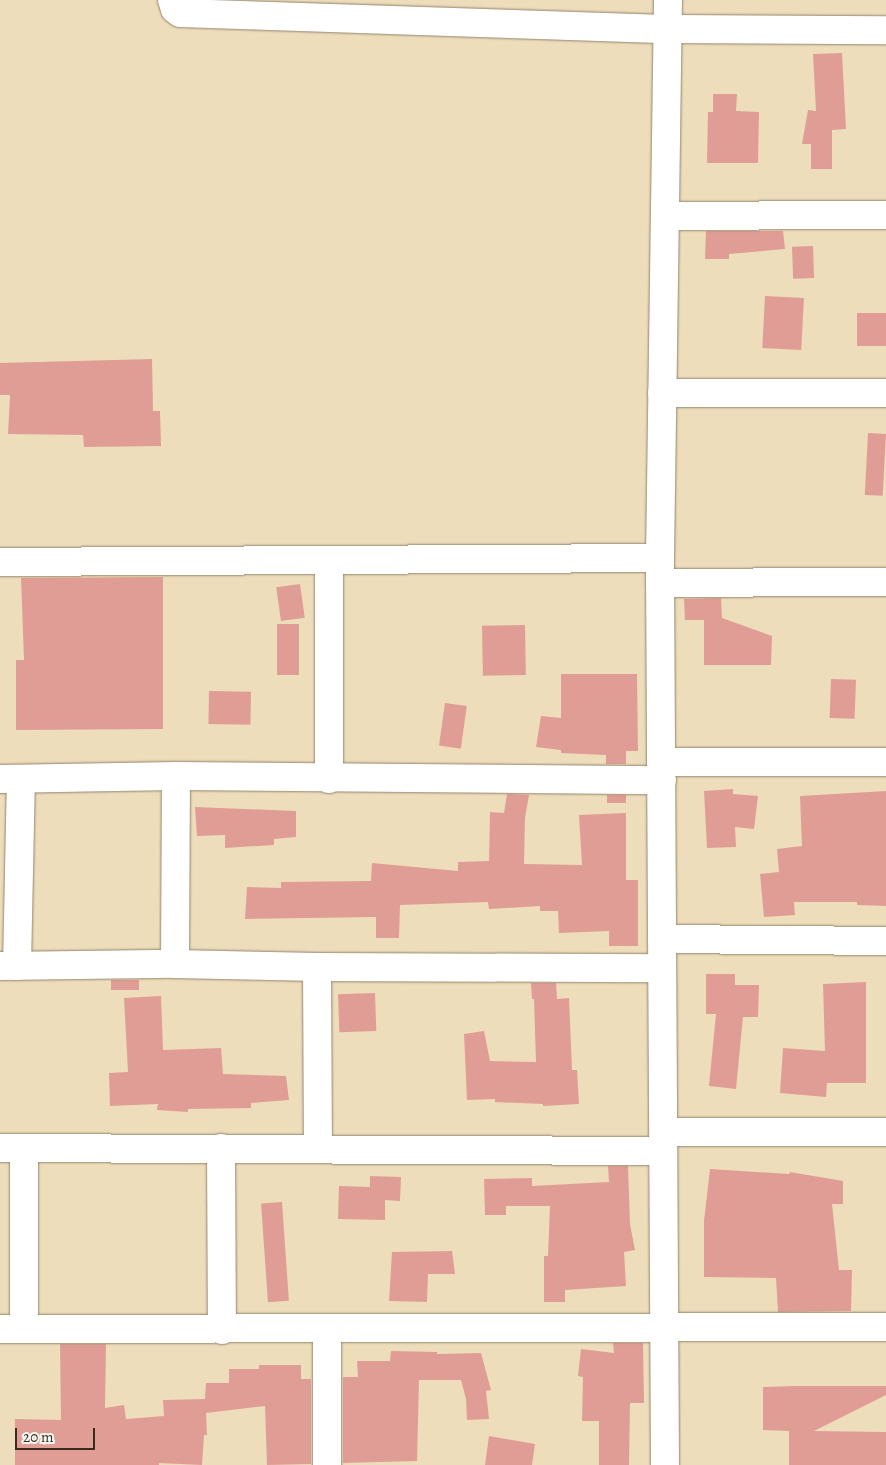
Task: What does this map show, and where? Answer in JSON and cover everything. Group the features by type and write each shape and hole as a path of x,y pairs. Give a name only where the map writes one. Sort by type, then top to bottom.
{"street":[{"path":"172,0 175,9 180,13 668,29 886,30"},
{"path":"665,1465 660,570 668,0"},
{"path":"665,216 886,214"},
{"path":"662,393 886,393"},
{"path":"329,560 329,779"},
{"path":"0,562 329,560 660,570 886,582"},
{"path":"662,968 317,967 176,964 8,966 10,779 176,776 329,779 662,771 886,762"},
{"path":"176,776 176,964"},
{"path":"662,939 886,941"},
{"path":"317,967 318,1149"},
{"path":"886,1132 664,1141 318,1149 12,1148 12,1329 327,1330 886,1327"},
{"path":"221,1148 222,1330"},
{"path":"327,1330 327,1465"}],"building":[{"path":"842,53 846,129 832,130 832,169 811,169 811,144 802,144 808,110 816,111 813,54"},
{"path":"713,94 737,94 736,111 759,112 758,163 707,163 708,112 713,112"},
{"path":"706,231 783,231 785,249 729,254 729,259 705,259"},
{"path":"813,246 814,278 793,279 792,247"},
{"path":"765,296 804,298 801,350 762,348"},
{"path":"857,313 886,313 886,346 857,346"},
{"path":"152,359 153,411 160,411 161,446 84,447 83,435 8,434 10,395 0,395 0,363"},
{"path":"868,433 886,434 883,496 865,495"},
{"path":"163,577 163,729 16,730 16,660 24,660 21,578"},
{"path":"300,584 305,618 281,621 276,587"},
{"path":"721,598 722,618 772,636 771,665 704,665 704,620 685,620 684,599"},
{"path":"277,624 299,624 299,675 277,675"},
{"path":"525,625 526,675 483,676 482,626"},
{"path":"561,674 637,674 638,751 626,751 626,764 606,764 606,755 561,753 561,750 536,747 541,716 561,718"},
{"path":"831,679 856,680 855,719 830,718"},
{"path":"209,691 251,692 250,725 208,724"},
{"path":"445,703 467,706 461,749 439,746"},
{"path":"733,789 733,794 758,796 754,829 735,827 736,847 707,848 704,791"},
{"path":"886,791 886,906 857,905 857,902 794,902 795,915 764,917 760,874 779,872 777,849 802,846 800,796"},
{"path":"507,794 529,795 525,818 524,864 582,865 579,815 626,813 626,880 638,880 638,946 609,946 609,931 559,933 558,911 540,911 540,906 489,909 488,902 400,905 399,938 376,938 376,917 245,919 247,887 281,888 281,882 371,881 372,863 458,871 458,862 489,861 490,812 504,813"},
{"path":"607,795 626,795 626,803 607,803"},
{"path":"195,807 296,811 296,837 274,839 274,845 225,848 225,835 197,836"},
{"path":"706,974 735,974 735,985 759,985 758,1017 743,1017 736,1089 709,1086 716,1014 706,1014"},
{"path":"111,980 139,980 139,990 111,990"},
{"path":"866,982 866,1083 827,1083 826,1097 780,1093 783,1048 825,1051 823,984"},
{"path":"531,983 556,983 557,999 569,998 572,1070 577,1070 579,1104 543,1106 543,1104 495,1102 495,1099 467,1100 464,1034 484,1031 490,1061 536,1062 534,999 532,999"},
{"path":"375,993 376,1031 339,1032 338,994"},
{"path":"161,996 163,1050 221,1048 223,1074 286,1076 289,1100 251,1103 251,1108 188,1109 188,1112 157,1110 158,1104 110,1106 109,1073 128,1072 124,998"},
{"path":"608,1166 628,1166 630,1224 635,1250 624,1252 626,1286 565,1290 565,1302 544,1302 544,1256 548,1256 550,1206 506,1206 506,1215 485,1215 484,1179 532,1178 532,1186 609,1182"},
{"path":"710,1169 789,1174 790,1172 843,1181 843,1204 832,1204 839,1270 852,1270 851,1311 778,1312 776,1278 704,1277 704,1221"},
{"path":"370,1176 401,1177 400,1201 385,1200 385,1220 338,1219 339,1186 370,1187"},
{"path":"282,1202 289,1301 268,1302 261,1203"},
{"path":"452,1251 455,1274 428,1274 427,1302 389,1301 392,1252"},
{"path":"613,1343 643,1343 644,1403 630,1403 629,1465 599,1465 599,1421 582,1421 583,1377 578,1376 581,1349 614,1353"},
{"path":"60,1344 106,1344 105,1408 124,1405 126,1419 164,1416 163,1400 205,1399 206,1383 229,1383 229,1369 259,1369 259,1365 301,1365 301,1379 311,1379 311,1464 267,1465 265,1406 206,1413 207,1435 204,1435 202,1465 159,1463 159,1465 15,1465 15,1419 61,1420"},
{"path":"391,1351 437,1352 437,1354 481,1353 491,1390 486,1391 489,1419 467,1420 466,1399 461,1380 419,1380 417,1461 343,1463 343,1377 358,1377 357,1361 390,1361"},
{"path":"886,1386 886,1395 814,1431 886,1432 886,1465 789,1465 789,1431 763,1430 763,1387"},
{"path":"489,1436 535,1444 532,1465 485,1465"}]}
